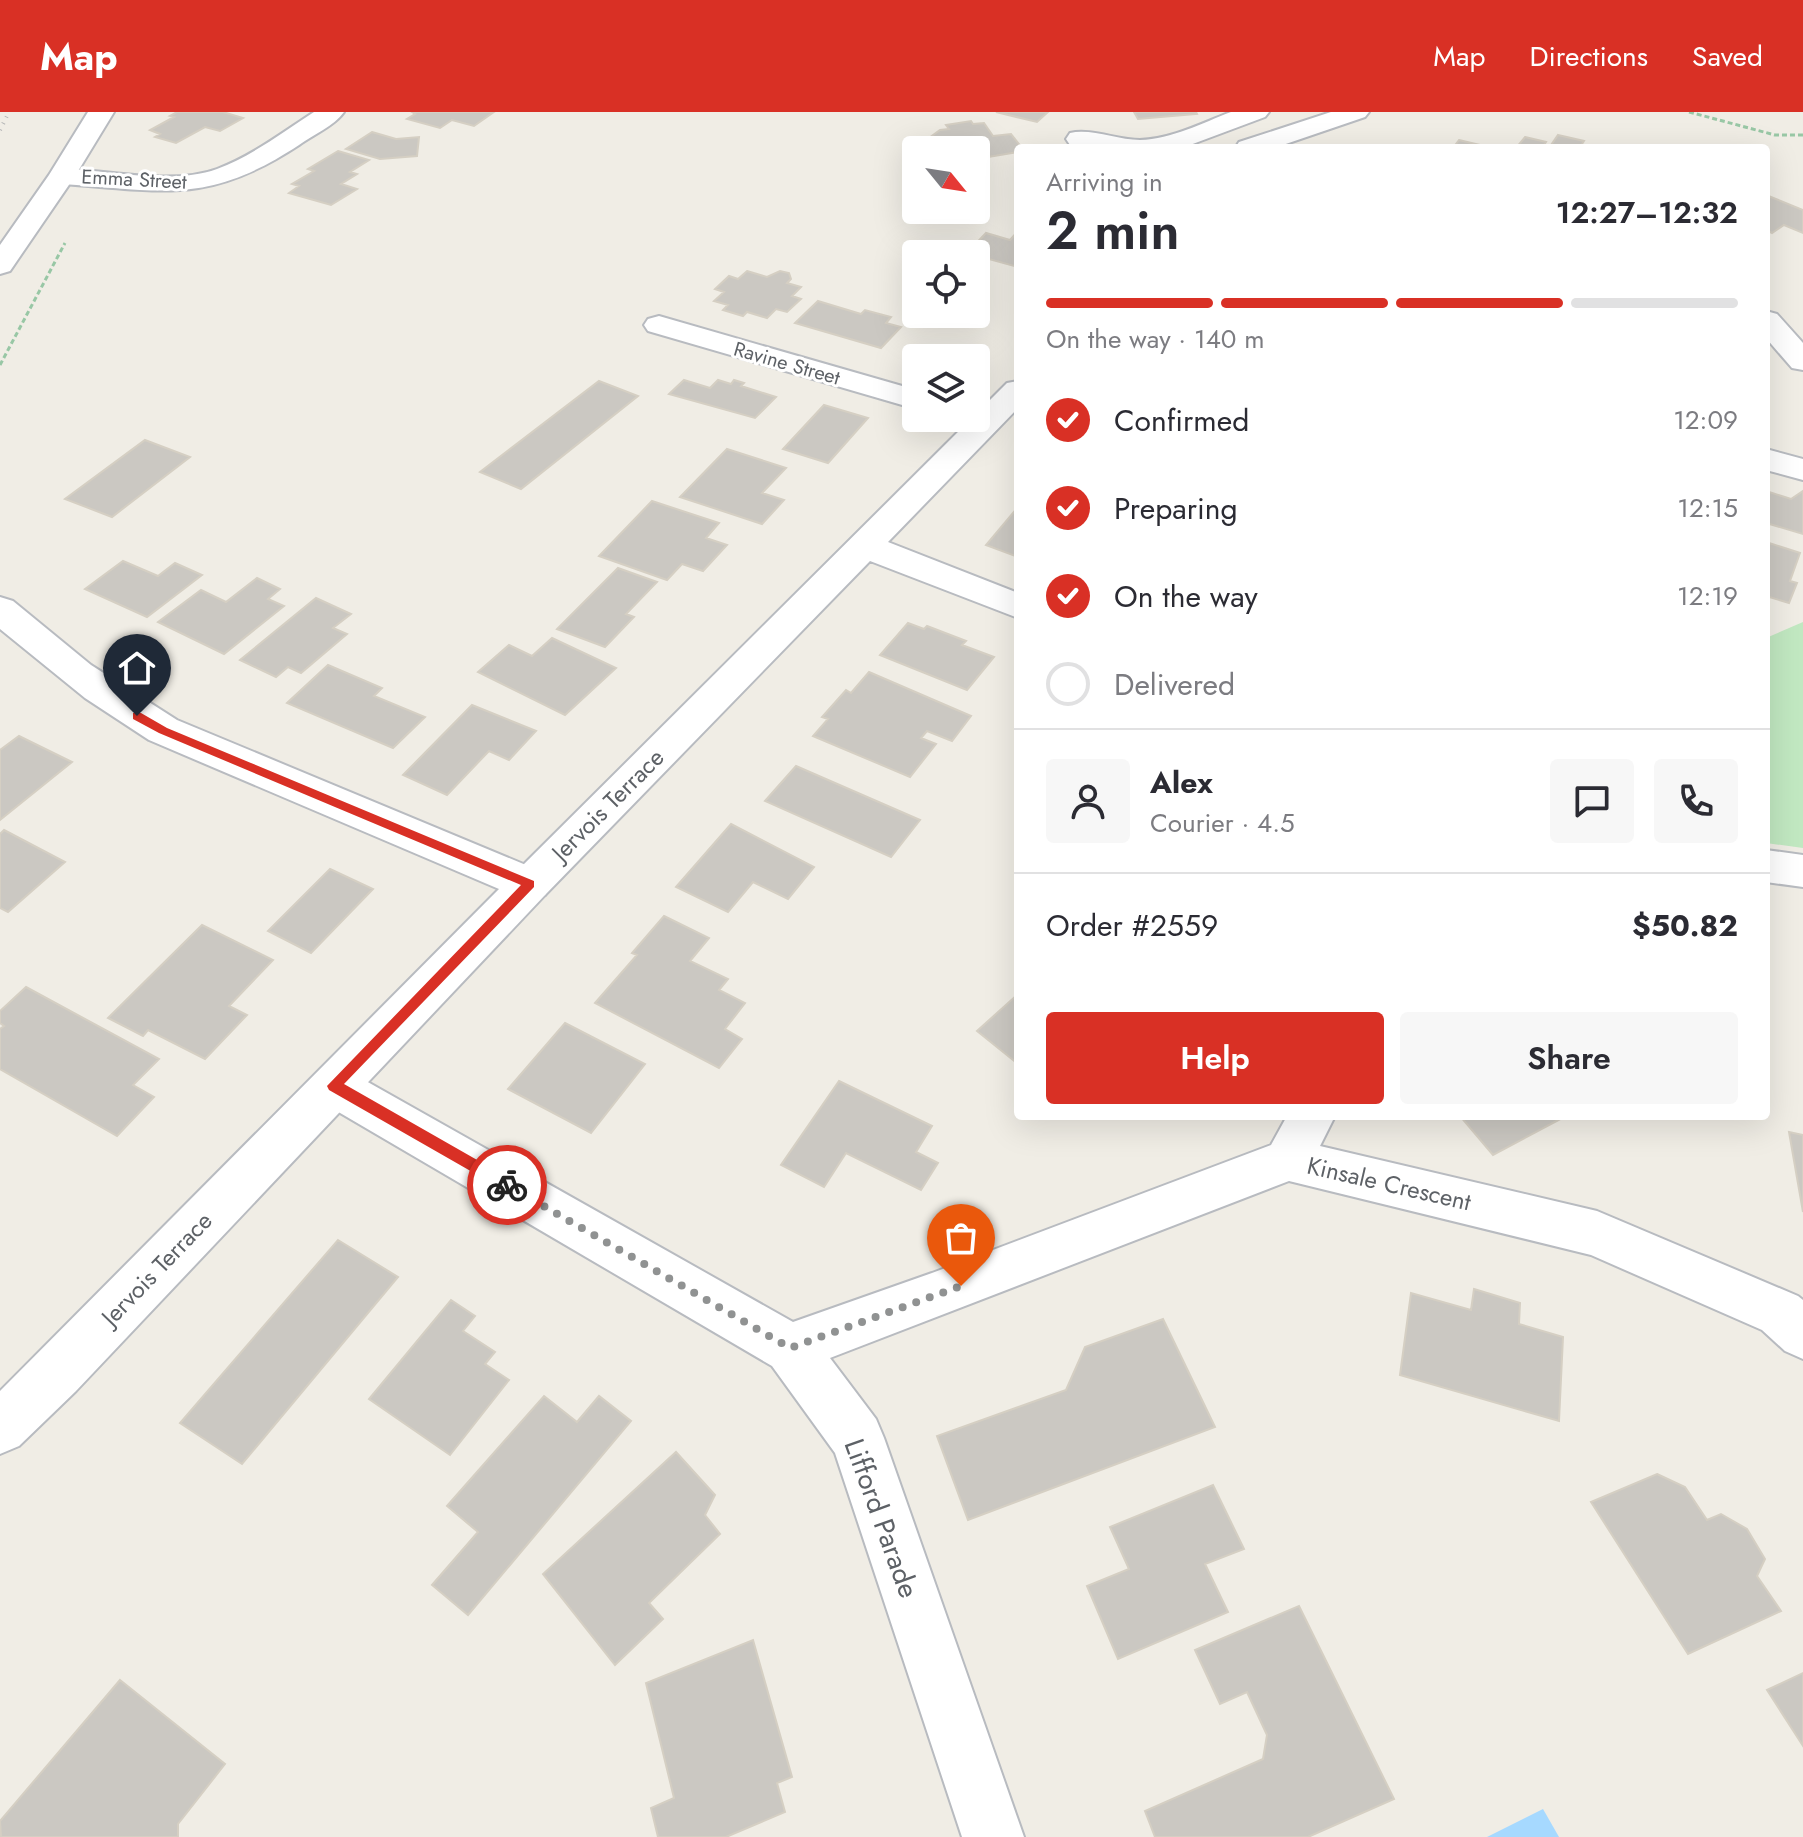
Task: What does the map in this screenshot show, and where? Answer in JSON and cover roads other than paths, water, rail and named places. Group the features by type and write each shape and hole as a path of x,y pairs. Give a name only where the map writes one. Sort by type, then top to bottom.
{"street":[{"path":"0,265 62,176 101,112"},
{"name":"Emma Street","path":"62,176 181,183 225,176 331,112"},
{"path":"1161,144 1256,112"},
{"path":"1260,144 1356,112"},
{"path":"1079,139 1102,144"},
{"path":"1770,324 1803,361"},
{"name":"Ravine Street","path":"659,325 902,396"},
{"name":"Jervois Terrace","path":"990,413 1014,393"},
{"name":"Jervois Terrace","path":"0,1427 864,546 971,432"},
{"path":"1770,460 1803,470"},
{"path":"864,546 1014,604"},
{"path":"0,609 63,665 111,701 163,730 530,884"},
{"path":"1770,867 1803,871"},
{"name":"Lifford Parade","path":"334,1086 790,1348 857,1438 993,1837"},
{"path":"1288,1160 1309,1120"},
{"name":"Kinsale Crescent","path":"790,1348 932,1297 1288,1160 1597,1234 1780,1313 1803,1334"}],"water":[{"path":"1543,1809 1559,1837 1487,1837"}],"railway":[{"path":"0,130 9,112"}]}
